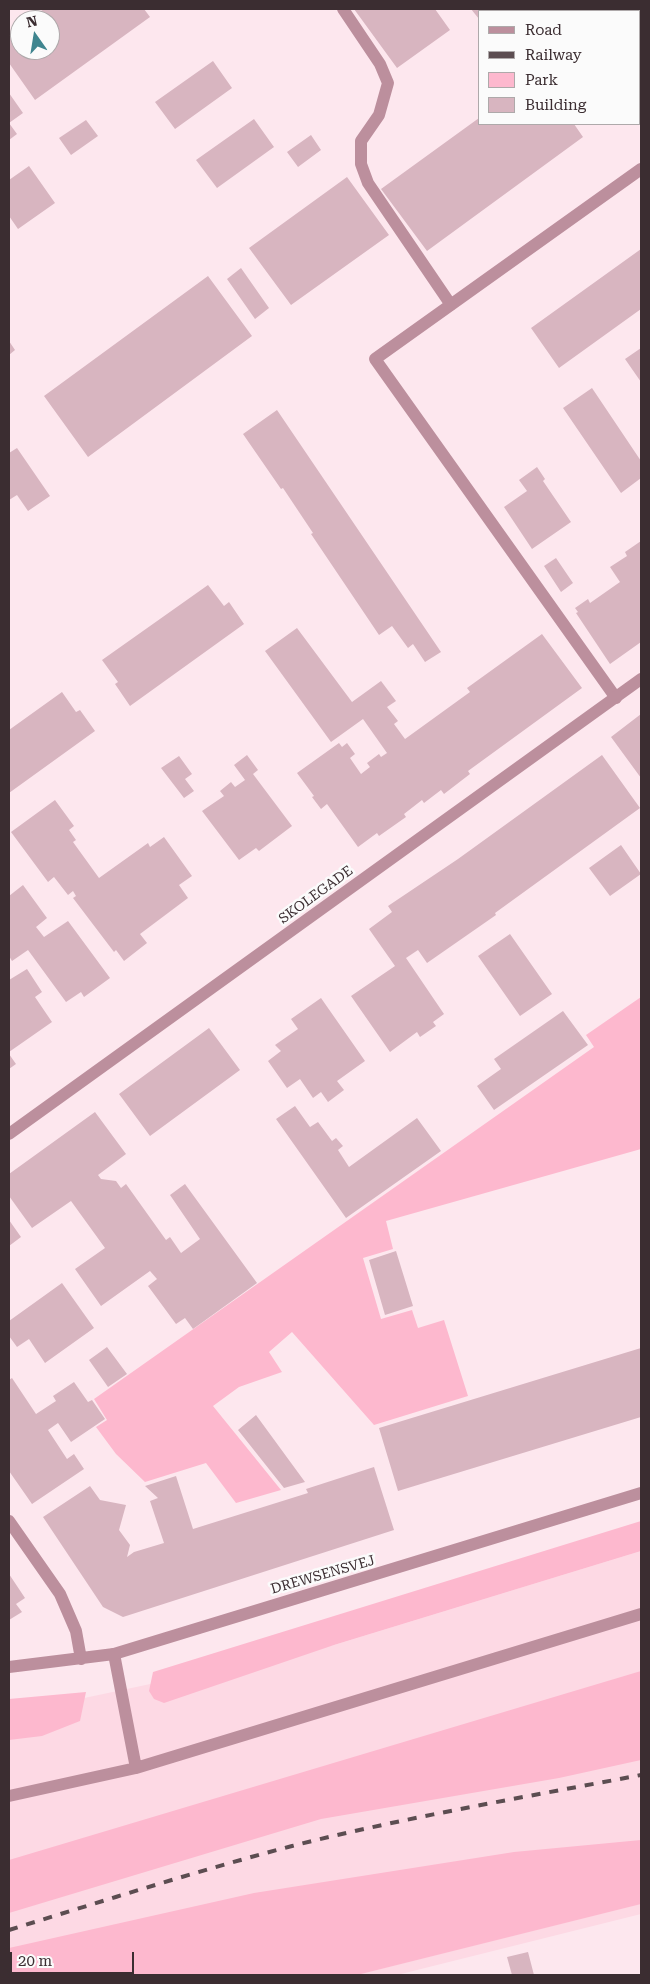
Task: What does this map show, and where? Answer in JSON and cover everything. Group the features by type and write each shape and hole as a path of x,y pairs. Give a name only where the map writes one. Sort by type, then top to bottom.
{"street":[{"path":"343,9 380,64 388,83 379,115 361,141 361,164 368,183 451,305"},
{"path":"616,698 375,359 641,170"},
{"name":"SKOLEGADE","path":"9,1134 641,679"},
{"name":"DREWSENSVEJ","path":"9,1667 114,1654 641,1493"},
{"path":"9,1521 60,1594 76,1630 81,1659"},
{"path":"9,1796 136,1768 641,1614"},
{"path":"114,1654 136,1768"}],"shaded area":[{"path":"641,1551 641,1914 397,1975 9,1975 9,1714 334,1645"}],"green space":[{"path":"641,997 641,1149 386,1221 393,1249 363,1258 381,1319 412,1310 418,1328 444,1320 468,1396 374,1425 292,1332 269,1352 282,1372 239,1387 213,1406 281,1490 236,1503 206,1463 145,1482 116,1454 96,1427 107,1420 94,1399 594,1047 586,1035"},
{"path":"641,1521 641,1551 334,1645 164,1703 154,1699 149,1691 153,1672"},
{"path":"641,1671 641,1760 559,1778 321,1819 9,1913 9,1860"},
{"path":"86,1692 80,1721 42,1736 9,1740 9,1699"},
{"path":"641,1840 641,1904 357,1975 9,1975 9,1948 254,1893 514,1852"}],"building":[{"path":"144,9 150,17 35,100 9,63 9,34 10,60 60,60 60,10 43,10"},
{"path":"354,9 435,9 450,30 397,68"},
{"path":"471,9 508,10 478,10 478,18"},
{"path":"529,9 579,9 578,10 528,10"},
{"path":"641,9 641,36 640,10 594,10"},
{"path":"213,61 232,88 175,129 155,102"},
{"path":"9,93 23,113 9,123"},
{"path":"254,119 274,147 217,188 196,160"},
{"path":"478,119 478,125 575,125 583,137 427,251 381,189"},
{"path":"86,120 98,136 71,155 59,138"},
{"path":"9,123 17,134 9,140"},
{"path":"311,135 321,150 298,167 287,152"},
{"path":"29,166 55,203 18,229 9,216 9,180"},
{"path":"347,177 389,235 291,305 249,248"},
{"path":"641,249 641,309 559,368 531,328"},
{"path":"241,268 269,308 255,319 227,279"},
{"path":"208,276 252,336 88,457 44,396"},
{"path":"9,341 15,350 9,355"},
{"path":"641,348 641,382 625,359"},
{"path":"592,388 641,461 641,478 621,493 563,408"},
{"path":"277,410 441,652 425,662 413,644 408,648 392,626 379,635 311,534 313,533 283,488 281,489 243,434"},
{"path":"17,448 50,496 28,511 17,495 9,500 9,453"},
{"path":"537,467 545,479 543,481 571,522 532,549 504,507 527,491 519,480"},
{"path":"641,541 641,642 610,664 576,613 578,612 575,608 588,599 590,603 620,582 610,567 627,556 625,552"},
{"path":"556,558 573,583 561,592 544,566"},
{"path":"208,585 224,606 229,602 244,624 130,706 115,684 118,682 102,660"},
{"path":"297,628 352,702 381,681 396,701 387,707 398,721 394,724 405,739 470,692 467,688 542,634 582,688 468,771 470,774 444,794 441,790 424,803 422,800 404,814 406,817 379,836 377,833 358,847 327,804 321,809 297,773 339,743 342,747 347,743 355,754 350,758 361,774 370,767 367,763 379,754 381,757 387,753 363,719 331,742 265,651"},
{"path":"62,692 76,712 80,710 95,731 9,793 9,730"},
{"path":"641,714 641,778 611,737"},
{"path":"247,755 258,770 253,774 292,826 259,851 256,848 239,860 202,811 224,796 220,791 231,782 235,787 245,780 234,765"},
{"path":"602,755 640,808 495,913 496,915 427,963 418,950 406,958 444,1014 433,1022 436,1026 420,1037 417,1032 390,1052 351,996 395,966 369,929 392,912 388,906 458,859"},
{"path":"179,756 192,774 185,779 194,791 184,798 161,768"},
{"path":"55,800 74,826 69,830 76,840 73,842 99,878 148,843 150,847 164,837 192,876 179,885 188,898 140,934 147,943 124,961 116,950 114,952 73,898 76,896 73,891 68,895 54,877 48,882 11,832"},
{"path":"621,845 641,874 610,896 589,868"},
{"path":"23,885 47,918 36,927 44,937 68,921 110,978 84,997 81,992 66,1002 28,950 12,961 9,956 9,896"},
{"path":"510,934 552,994 520,1016 478,956"},
{"path":"27,969 42,992 35,997 52,1022 9,1052 9,980"},
{"path":"321,998 365,1061 337,1081 344,1090 328,1102 321,1092 313,1098 300,1079 287,1088 268,1061 281,1051 275,1045 298,1029 291,1019"},
{"path":"563,1011 588,1045 494,1110 477,1086 501,1069 494,1059"},
{"path":"209,1028 240,1070 150,1136 119,1094"},
{"path":"9,1054 16,1064 9,1069"},
{"path":"295,1106 310,1127 318,1122 332,1141 336,1138 343,1146 338,1150 349,1167 417,1118 441,1151 346,1218 276,1119"},
{"path":"95,1112 126,1154 98,1175 101,1179 116,1181 121,1188 126,1184 166,1240 170,1237 181,1253 200,1239 170,1195 185,1184 257,1283 193,1329 185,1318 176,1324 148,1286 157,1279 150,1271 101,1306 75,1269 105,1248 71,1201 32,1228 9,1196 9,1174"},
{"path":"9,1220 21,1237 9,1246"},
{"path":"396,1251 413,1306 385,1315 369,1260"},
{"path":"62,1283 94,1328 45,1363 29,1339 17,1347 9,1336 9,1321"},
{"path":"107,1347 127,1374 108,1387 89,1360"},
{"path":"641,1348 641,1417 398,1491 379,1428"},
{"path":"12,1378 36,1414 56,1401 53,1396 74,1382 88,1402 92,1400 105,1419 71,1442 58,1423 48,1430 67,1459 74,1454 84,1469 32,1504 9,1471 9,1380"},
{"path":"256,1415 305,1482 284,1488 238,1430"},
{"path":"374,1467 394,1530 123,1617 103,1607 43,1517 90,1486 100,1500 126,1505 119,1530 130,1545 127,1557 134,1552 164,1543 150,1501 158,1498 145,1486 176,1476 193,1529 308,1493 306,1489"},
{"path":"9,1574 25,1598 16,1604 22,1612 9,1620"},
{"path":"528,1952 534,1975 512,1975 507,1957"}],"railway":[{"path":"9,1930 185,1876 292,1846 510,1799 641,1775"}]}
